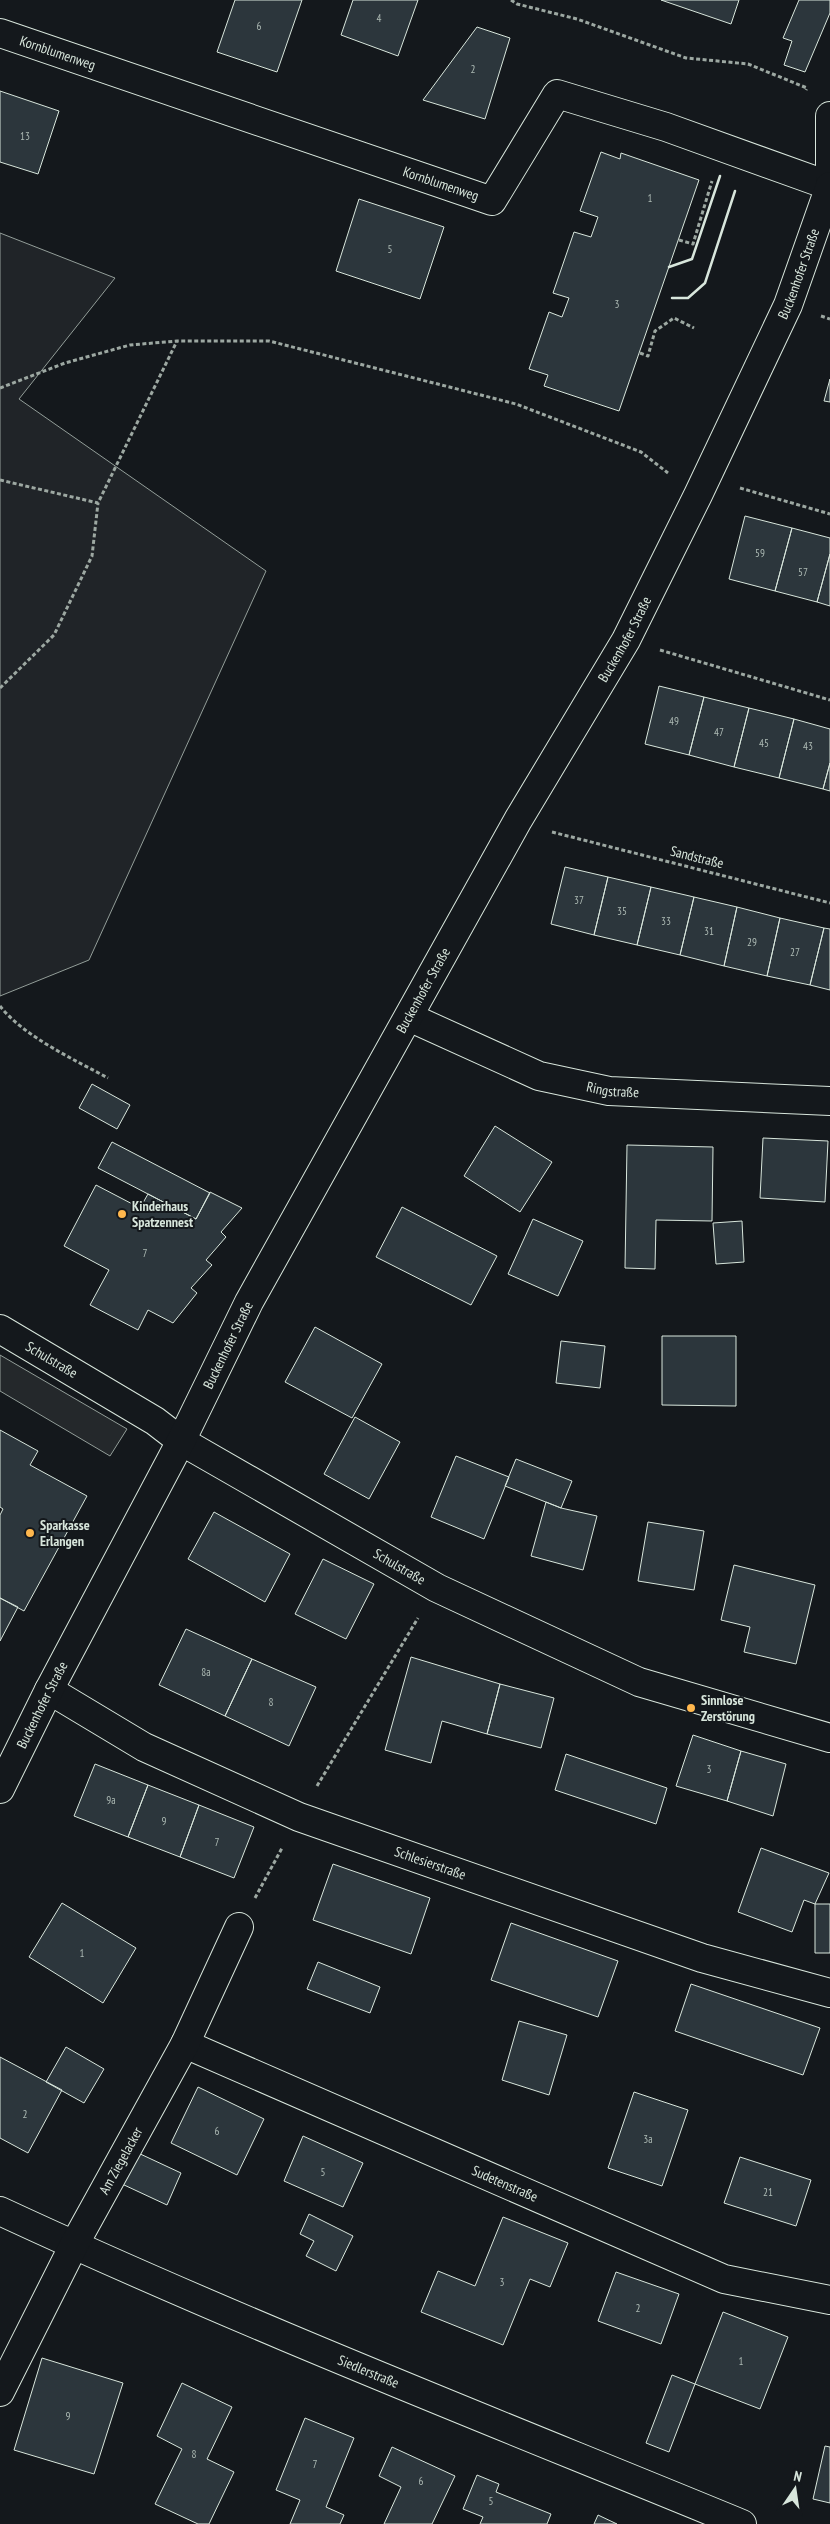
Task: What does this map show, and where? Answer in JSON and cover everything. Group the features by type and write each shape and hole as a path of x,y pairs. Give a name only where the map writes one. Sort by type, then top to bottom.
{"street":[{"name":"Kornblumenweg","path":"0,33 492,201 557,94 666,127 830,186"},
{"path":"830,116 830,177"},
{"name":"Buckenhofer Straße","path":"0,1789 49,1690 181,1441 254,1294 518,820 626,640 788,305 830,186"},
{"name":"Ringstraße","path":"409,1017 539,1076 609,1091 830,1101"},
{"name":"Schulstraße","path":"0,1329 155,1421 181,1441 437,1588 639,1682 830,1738"},
{"name":"Schlesierstraße","path":"49,1690 144,1747 298,1817 702,1958 830,1993"},
{"name":"Am Ziegelacker","path":"0,2392 74,2245 185,2044 239,1927"},
{"name":"Sudetenstraße","path":"185,2044 724,2279 830,2300"},
{"name":"Siedlerstraße","path":"0,2211 74,2245 742,2524"}],"path":[{"path":"511,0 517,4 577,20 686,58 748,64 807,88 803,97"},
{"path":"679,240 693,244 722,146"},
{"path":"640,353 648,356 655,330 674,318 694,328"},
{"path":"0,688 54,635 92,556 98,503 177,341"},
{"path":"0,388 65,363 130,344 177,341 270,341 516,404 640,452 702,486 830,514"},
{"path":"0,480 98,503"},
{"path":"626,640 830,700"},
{"name":"Sandstraße","path":"558,834 830,903"},
{"path":"0,1006 8,1016 60,1052 108,1078"},
{"path":"239,1927 298,1817 437,1588"}],"shaded area":[{"path":"0,233 115,278 19,399 266,571 89,960 0,996"},
{"path":"0,1355 127,1429 110,1456 0,1391"}],"building":[{"path":"235,0 302,0 277,72 217,52"},
{"path":"353,0 418,0 398,56 341,35"},
{"path":"661,0 739,0 731,24"},
{"path":"799,0 830,0 830,13 805,72 784,65 792,41 783,38"},
{"path":"477,27 510,38 485,119 423,100"},
{"path":"0,91 59,111 38,174 0,162"},
{"path":"601,152 620,159 621,153 699,180 619,411 544,386 548,375 529,369 549,312 562,317 569,298 553,293 574,232 591,237 598,217 580,211"},
{"path":"359,199 444,227 420,299 336,271"},
{"path":"830,379 830,402 824,401"},
{"path":"745,516 792,528 775,591 729,579"},
{"path":"792,528 830,538 830,554 817,602 775,591"},
{"path":"830,554 830,606 817,602"},
{"path":"659,686 704,697 689,755 645,744"},
{"path":"704,697 749,708 734,767 689,755"},
{"path":"749,708 794,719 779,778 734,767"},
{"path":"794,719 830,729 830,763 823,789 779,778"},
{"path":"830,763 830,791 823,789"},
{"path":"565,867 608,877 594,935 551,924"},
{"path":"608,877 651,887 637,945 594,935"},
{"path":"651,887 694,897 680,955 637,945"},
{"path":"694,897 737,907 724,966 680,955"},
{"path":"737,907 780,918 767,976 724,966"},
{"path":"780,918 824,928 810,985 767,976"},
{"path":"824,928 830,929 830,990 810,985"},
{"path":"92,1084 130,1105 117,1129 79,1108"},
{"path":"495,1126 552,1162 520,1212 464,1176"},
{"path":"763,1138 828,1141 825,1202 760,1198"},
{"path":"112,1142 210,1193 196,1219 98,1168"},
{"path":"627,1145 713,1147 712,1221 656,1220 655,1269 625,1268"},
{"path":"96,1185 140,1208 148,1194 196,1219 210,1192 242,1208 221,1232 226,1237 206,1260 212,1265 191,1288 197,1293 173,1323 148,1310 138,1330 90,1305 109,1270 64,1246"},
{"path":"402,1207 497,1256 471,1305 376,1257"},
{"path":"533,1219 583,1241 558,1296 508,1274"},
{"path":"742,1221 744,1262 716,1264 713,1223"},
{"path":"315,1327 382,1364 352,1418 285,1382"},
{"path":"662,1336 736,1336 736,1406 662,1405"},
{"path":"561,1341 605,1346 600,1388 556,1383"},
{"path":"355,1417 400,1442 369,1499 324,1474"},
{"path":"0,1430 38,1451 30,1465 87,1496 24,1611 0,1598 0,1515 3,1509 0,1507"},
{"path":"456,1456 509,1477 484,1539 431,1517"},
{"path":"516,1459 572,1481 561,1508 505,1486"},
{"path":"546,1502 561,1508 597,1516 583,1570 531,1556"},
{"path":"214,1512 290,1554 265,1602 188,1559"},
{"path":"648,1522 704,1531 694,1590 638,1581"},
{"path":"323,1559 374,1584 346,1639 295,1614"},
{"path":"734,1565 815,1585 796,1664 744,1652 750,1627 721,1620"},
{"path":"0,1598 18,1607 0,1641"},
{"path":"186,1629 252,1659 225,1716 159,1685"},
{"path":"411,1657 500,1684 487,1734 442,1721 431,1763 385,1750"},
{"path":"252,1659 316,1687 289,1746 225,1716"},
{"path":"500,1684 554,1698 541,1748 487,1734"},
{"path":"693,1735 741,1751 727,1801 676,1786"},
{"path":"741,1751 786,1764 773,1816 727,1801"},
{"path":"566,1754 667,1788 656,1824 555,1790"},
{"path":"95,1764 148,1785 128,1837 74,1816"},
{"path":"148,1785 199,1805 180,1857 128,1837"},
{"path":"199,1805 254,1827 234,1878 180,1857"},
{"path":"761,1848 829,1873 815,1904 804,1900 792,1932 738,1912"},
{"path":"333,1864 430,1898 411,1954 313,1920"},
{"path":"62,1903 136,1948 103,2003 29,1957"},
{"path":"815,1904 830,1904 830,1953 815,1953"},
{"path":"511,1923 618,1961 598,2017 491,1980"},
{"path":"318,1962 380,1987 370,2013 307,1989"},
{"path":"691,1984 820,2028 803,2075 675,2031"},
{"path":"519,2021 567,2035 549,2095 502,2080"},
{"path":"66,2047 104,2069 84,2103 46,2082"},
{"path":"0,2057 62,2090 28,2153 0,2138"},
{"path":"198,2087 264,2119 237,2175 171,2143"},
{"path":"634,2092 688,2110 662,2186 608,2168"},
{"path":"303,2136 363,2163 343,2207 284,2181"},
{"path":"136,2152 181,2173 167,2205 122,2184"},
{"path":"740,2157 811,2180 796,2226 724,2203"},
{"path":"309,2214 353,2236 336,2271 306,2256 314,2241 300,2234"},
{"path":"503,2217 568,2243 550,2287 530,2279 503,2345 421,2312 438,2271 475,2286"},
{"path":"616,2272 679,2294 661,2344 598,2321"},
{"path":"723,2312 788,2337 760,2409 695,2384"},
{"path":"42,2358 123,2383 94,2474 14,2450"},
{"path":"672,2375 695,2384 669,2452 646,2443"},
{"path":"182,2383 232,2407 207,2459 234,2472 209,2524 198,2524 155,2504 182,2449 157,2436"},
{"path":"305,2418 354,2438 326,2507 344,2515 340,2524 290,2524 300,2500 276,2490"},
{"path":"825,2446 830,2447 830,2503 813,2499"},
{"path":"392,2447 455,2476 432,2524 384,2524 401,2487 379,2476"},
{"path":"477,2475 499,2484 496,2492 551,2514 547,2524 480,2524 483,2517 463,2509"},
{"path":"598,2515 617,2524 594,2524"}],"wall":[{"path":"669,267 692,259 720,176"},
{"path":"672,298 688,298 705,283 735,191"}],"place":[{"name":"Kinderhaus Spatzennest","path":"122,1214"},
{"name":"Sparkasse Erlangen","path":"30,1533"},
{"name":"Sinnlose Zerstörung","path":"691,1708"}]}
